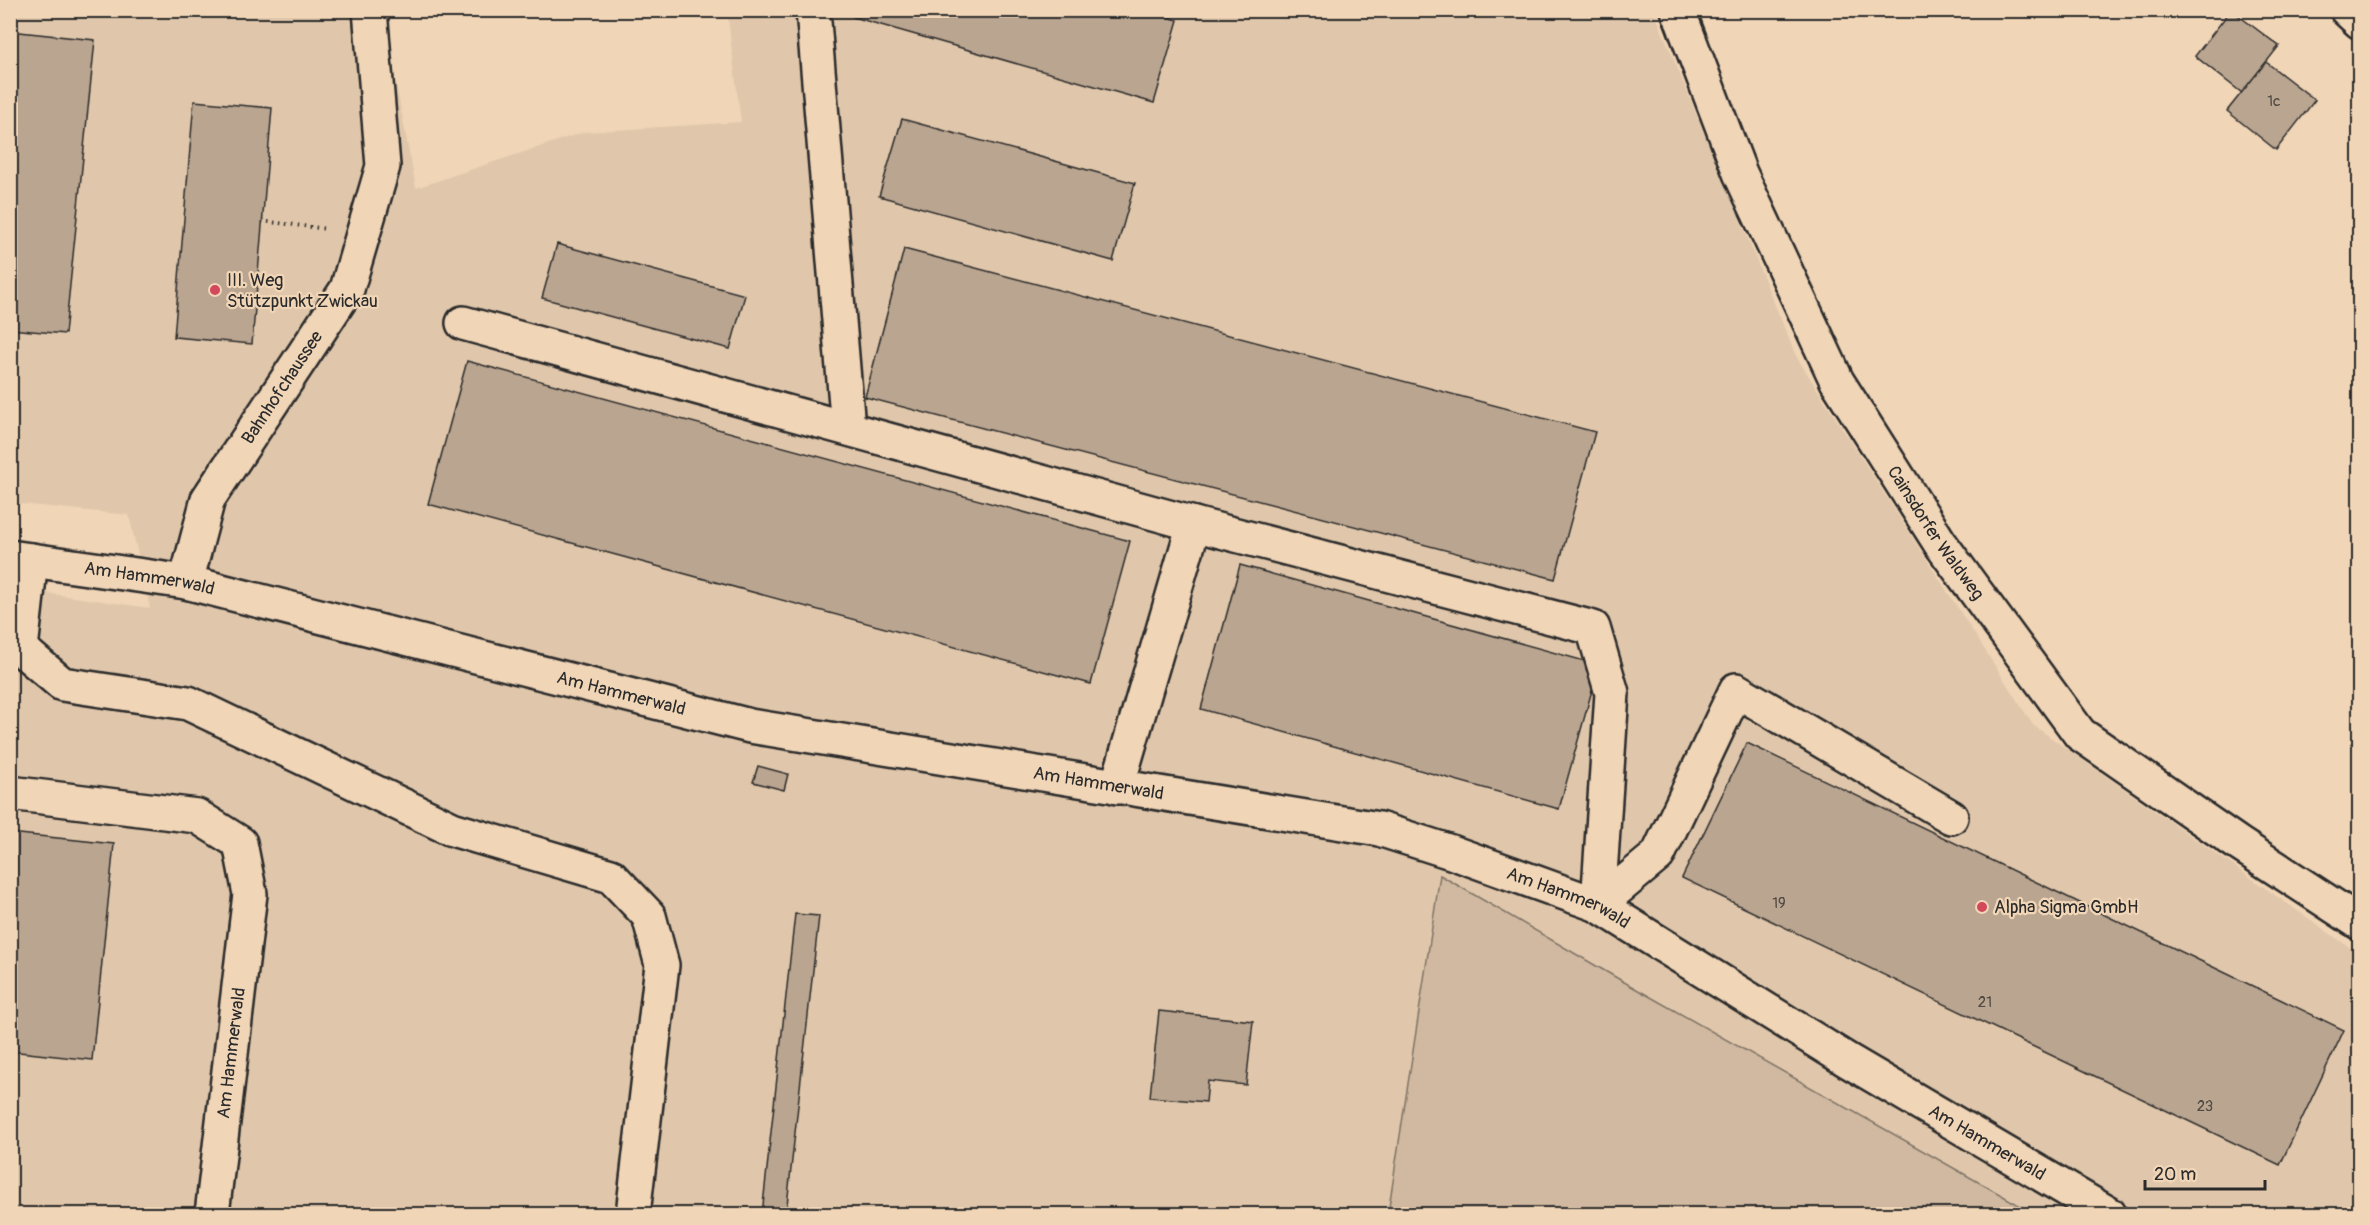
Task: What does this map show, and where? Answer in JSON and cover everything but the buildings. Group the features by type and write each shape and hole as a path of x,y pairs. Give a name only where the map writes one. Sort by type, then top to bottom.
{"main road":[{"name":"Bahnhofchaussee","path":"186,582 208,498 347,289 383,166 370,10"},
{"path":"813,10 848,428"},
{"name":"Cainsdorfer Waldweg","path":"1678,10 1740,173 1837,381 1940,543 2080,734 2360,923"},
{"path":"2346,10 2360,22"},
{"path":"463,323 1194,524 1593,628 1612,693 1598,905"},
{"path":"1117,787 1194,524"},
{"path":"21,558 21,649 62,684 188,703 452,829 611,876 649,916 662,965 633,1215"},
{"name":"Am Hammerwald","path":"21,558 186,582 750,726 1379,829 1451,852 1598,905 1847,1060 2109,1215"},
{"path":"1598,905 1658,855 1736,690 1951,817"},
{"name":"Am Hammerwald","path":"10,793 197,816 240,843 250,894 212,1215"}],"path":[{"path":"262,221 364,233"}],"shaded area":[{"path":"10,11 382,11 416,188 584,132 741,122 727,11 1654,11 1796,356 2033,725 2359,954 2359,1204 2245,1214 2035,1214 1617,978 1440,875 1388,1214 11,1214 11,588 150,608 129,515 11,503"},
{"path":"1440,875 1617,978 2035,1214 1388,1214"}],"place":[{"name":"III. Weg Stützpunkt Zwickau","path":"215,290"},
{"name":"Alpha Sigma GmbH","path":"1982,907"}]}
